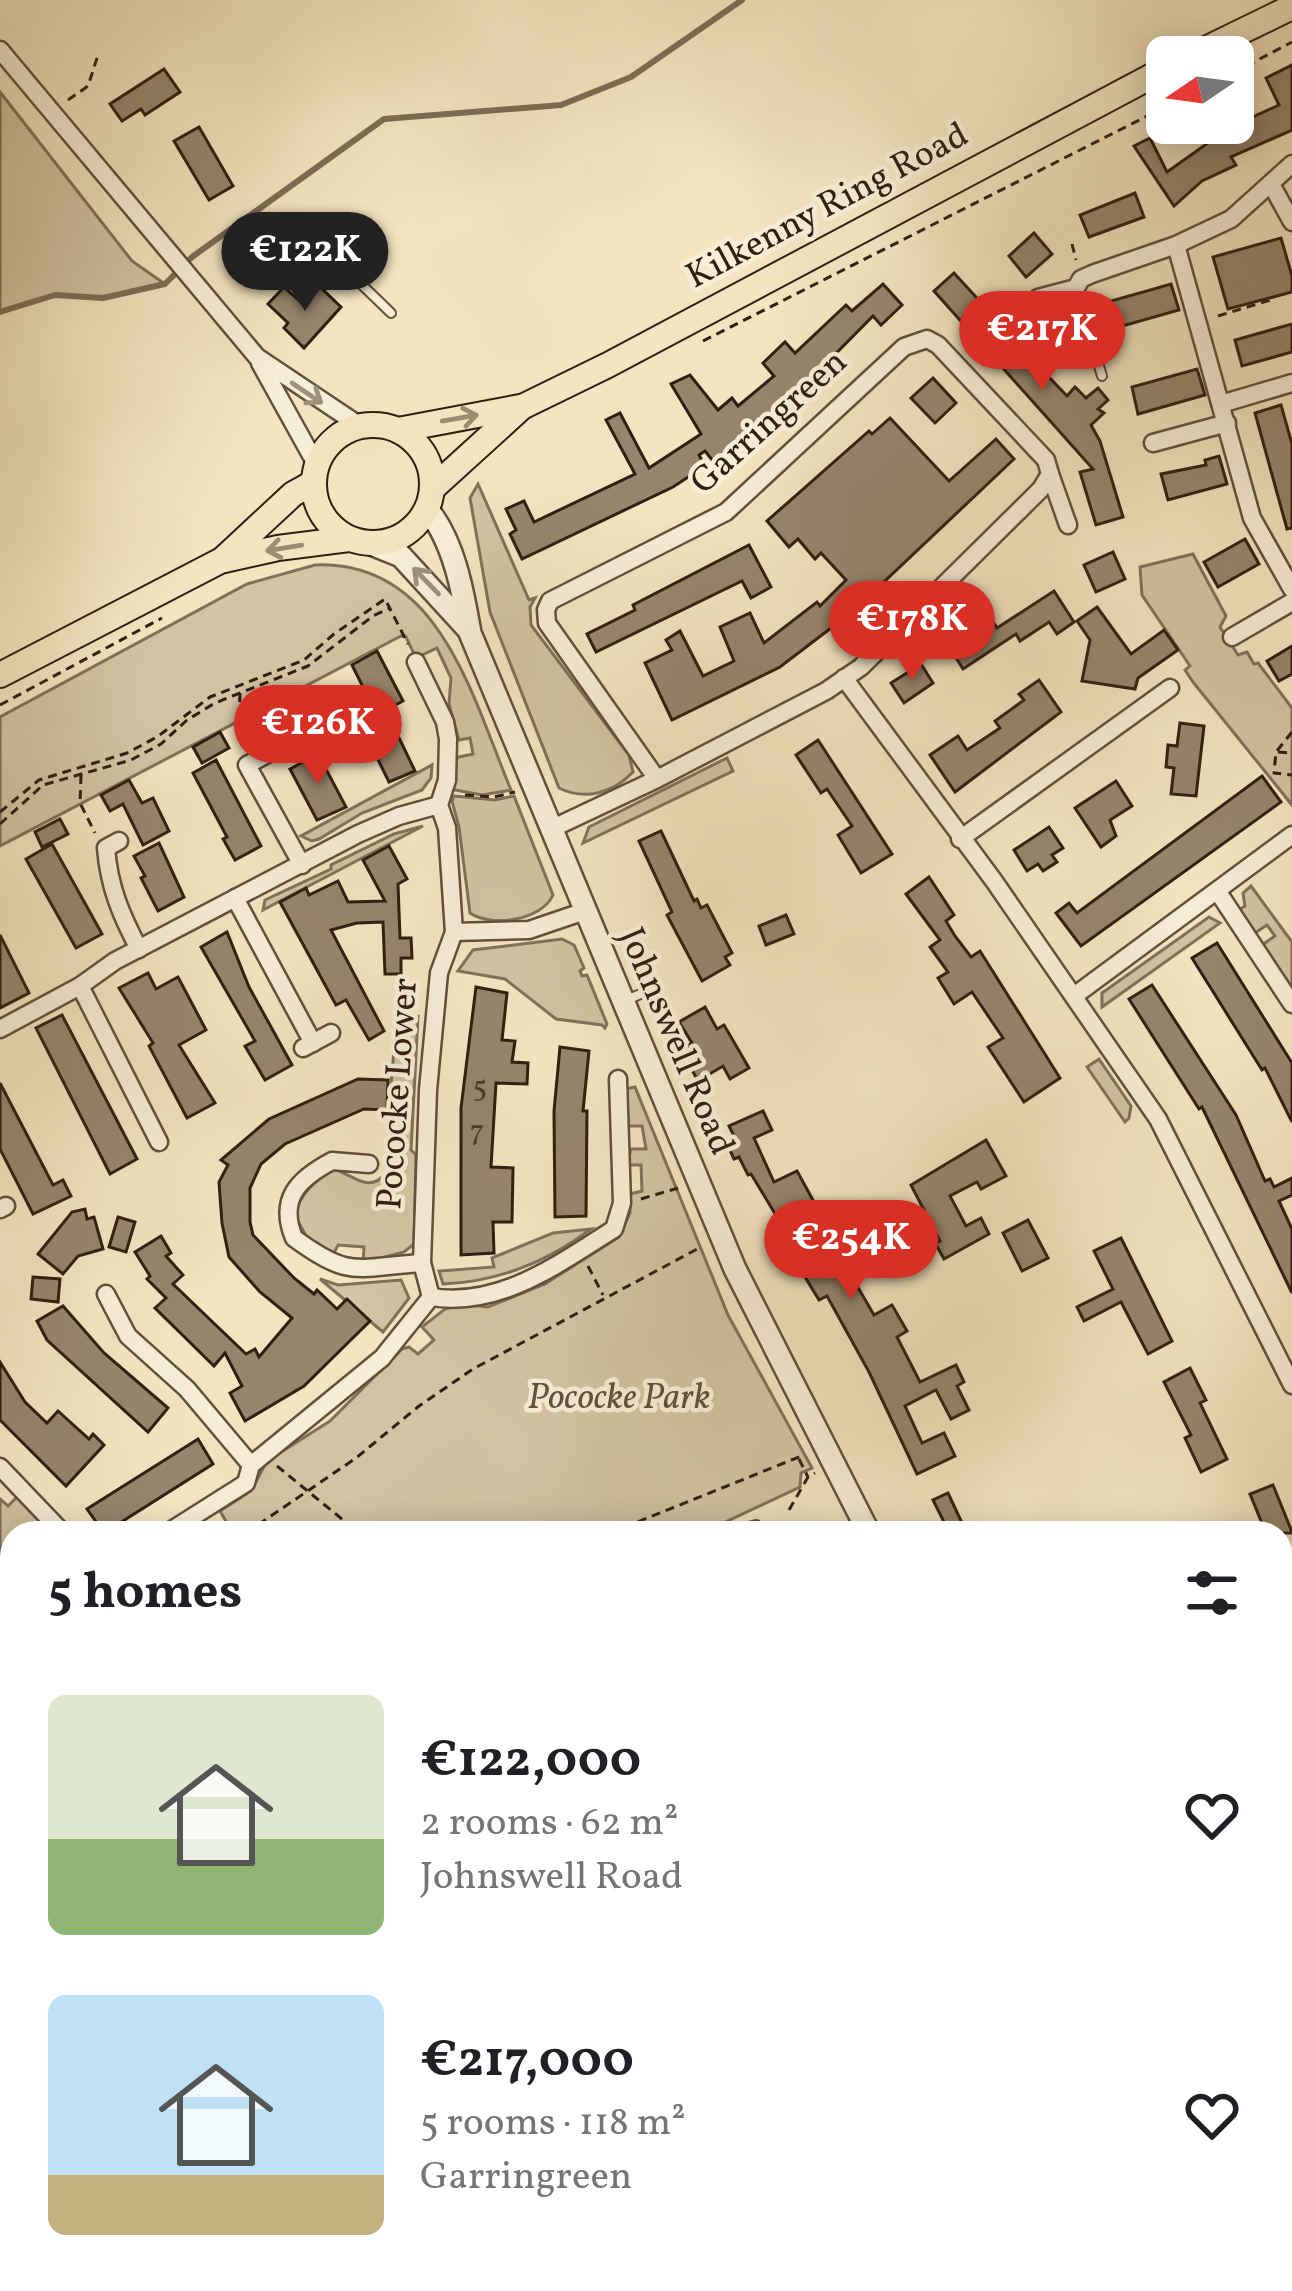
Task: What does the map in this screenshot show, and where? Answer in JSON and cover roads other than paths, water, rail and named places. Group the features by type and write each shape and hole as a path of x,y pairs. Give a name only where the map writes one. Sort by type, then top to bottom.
{"main road":[{"path":"1233,36 1292,7"},
{"name":"Kilkenny Ring Road","path":"398,430 522,407 1146,79"},
{"name":"Kilkenny Ring Road","path":"430,498 522,407"},
{"path":"0,675 220,562 278,548 395,540 411,530 430,498 428,458 398,430 375,424 342,433 326,448 315,474 220,562"},
{"path":"315,474 318,507 328,524 360,542"}],"street":[{"path":"0,50 257,357 315,474"},
{"path":"1037,298 1076,288 1092,274 1231,219 1292,164"},
{"path":"1271,184 1292,221"},
{"path":"1175,245 1252,518 1292,589"},
{"name":"Garringreen","path":"658,779 547,623 550,601 726,512 916,340 938,345 1046,460 1068,525"},
{"path":"257,357 360,426"},
{"path":"1221,404 1292,383"},
{"path":"1154,443 1227,423"},
{"path":"551,829 658,779 861,667 1042,488 1050,474"},
{"name":"Johnswell Road","path":"430,498 470,633 698,1182 770,1344 863,1521"},
{"name":"Johnswell Road","path":"360,542 401,556 470,633"},
{"path":"1232,637 1292,602"},
{"name":"Pococke Lower","path":"416,660 440,709 448,739 446,799 454,932 439,974 426,1149 422,1263 431,1297"},
{"path":"844,678 1158,1119 1292,1384"},
{"path":"960,839 1170,688"},
{"path":"271,752 247,765 302,865"},
{"path":"0,1029 139,949 373,826 446,799"},
{"path":"1074,996 1292,835"},
{"path":"118,841 106,848 109,879 116,907 139,949"},
{"path":"1218,892 1292,1004"},
{"path":"235,898 308,1046 332,1033"},
{"path":"454,932 530,930 585,911"},
{"path":"80,986 149,1135"},
{"path":"185,1521 246,1483 250,1465 382,1358 431,1297 490,1296 528,1281 614,1229 622,1203 618,1079"},
{"name":"Pococke Lower","path":"369,1164 332,1161 292,1190 286,1206 294,1238 328,1264 354,1270 422,1263"},
{"path":"106,1294 128,1336 188,1389 250,1465"},
{"path":"0,1467 52,1521"}],"lane":[{"path":"326,250 391,313"},
{"path":"1076,288 1102,376"},
{"path":"622,1002 650,990 647,983"}],"waterway":[{"path":"0,312 55,295 103,298 165,284 192,257 384,119 561,105 631,77 742,0"}],"park label":[{"name":"Pococke Park","path":"619,1399"}]}
